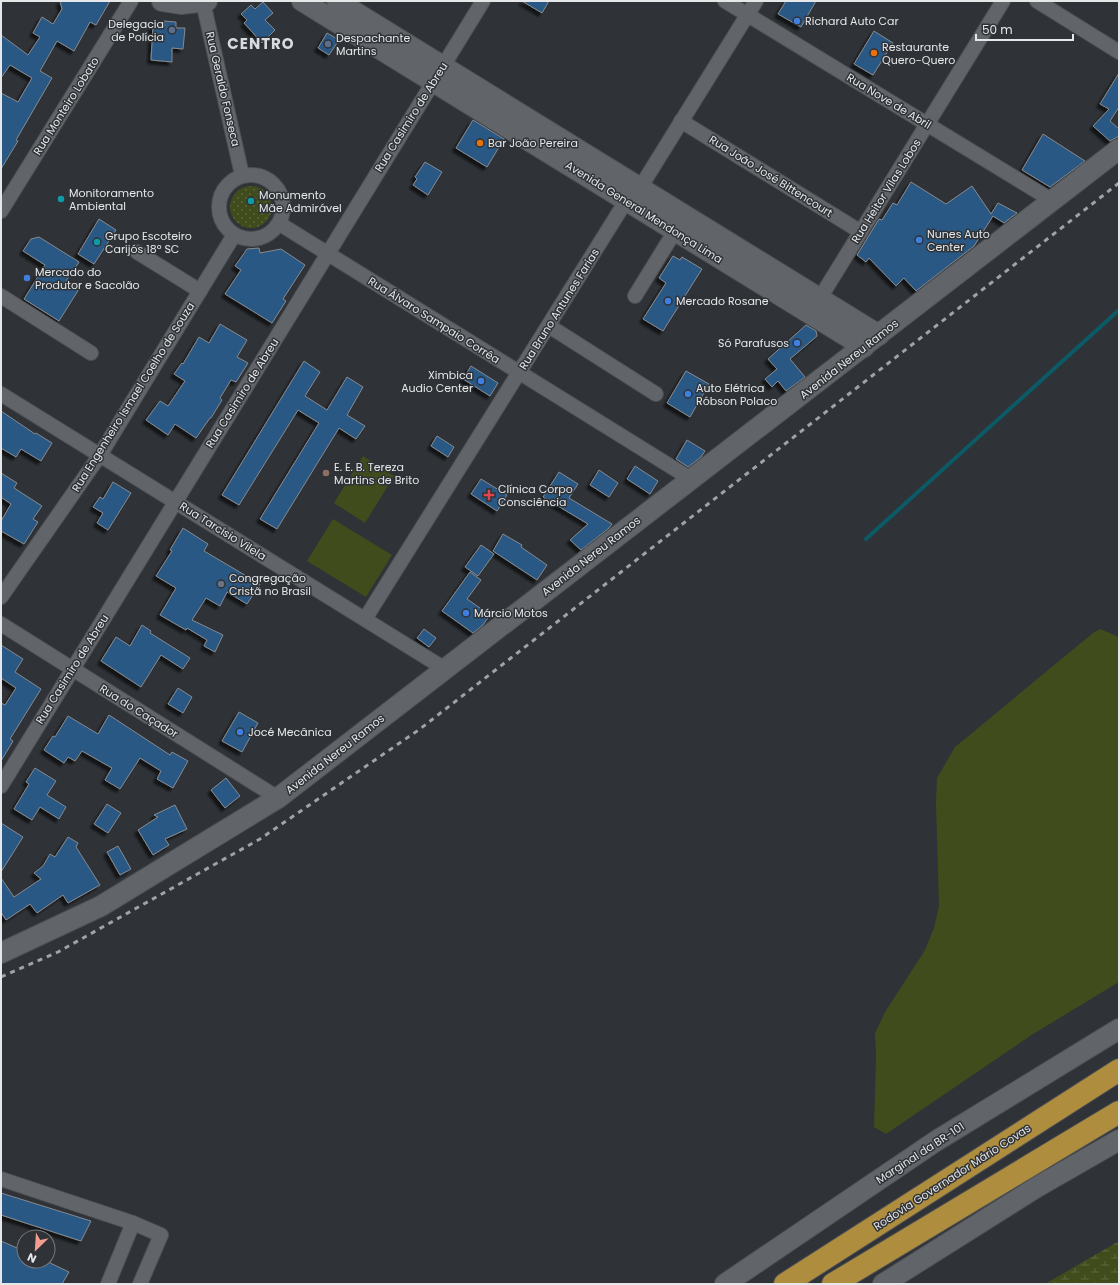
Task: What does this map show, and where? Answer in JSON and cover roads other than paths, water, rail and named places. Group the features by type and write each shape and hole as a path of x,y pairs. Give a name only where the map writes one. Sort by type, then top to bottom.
{"highway":[{"name":"Rodovia Governador Mário Covas","path":"785,1284 1119,1070"},
{"path":"833,1284 1119,1112"}],"main road":[{"path":"162,1 181,4 205,2"},
{"name":"Avenida General Mendonça Lima","path":"302,1 438,74 633,194 820,298 880,335"},
{"name":"Avenida General Mendonça Lima","path":"337,1 438,74"},
{"name":"Avenida Nereu Ramos","path":"1,953 101,906 278,798 1119,150"},
{"name":"Avenida General Mendonça Lima","path":"633,194 675,231 864,347"},
{"name":"Marginal da BR-101","path":"725,1284 936,1141 1119,1028"},
{"path":"883,1284 1037,1187 1119,1140"}],"street":[{"name":"Rua Monteiro Lobato","path":"1,211 130,1"},
{"name":"Rua Casimiro de Abreu","path":"1,786 483,1"},
{"name":"Rua Nove de Abril","path":"725,1 1053,201"},
{"name":"Rua Bruno Antunes Farias","path":"365,619 519,373 633,194 682,121 756,1"},
{"name":"Rua Heitor Vilas Lobos","path":"820,298 1003,1"},
{"path":"1036,1 1119,52"},
{"name":"Rua Geraldo Fonseca","path":"205,2 242,175"},
{"name":"Rua João José Bittencourt","path":"682,121 861,232"},
{"path":"252,174 273,182 280,191 284,201 284,212 280,224 272,233 260,239 247,239 234,235 226,228 221,219 219,209 220,198 224,189 232,181 242,175 252,174"},
{"name":"Rua Álvaro Sampaio Corrêa","path":"280,224 691,479"},
{"path":"635,296 675,231"},
{"name":"Rua Engenheiro Ismael Coelho de Souza","path":"1,597 100,455 234,235"},
{"path":"137,252 200,291"},
{"path":"1,296 91,353"},
{"path":"549,326 656,394"},
{"name":"Rua Tarcísio Vilela","path":"1,394 445,669"},
{"name":"Rua do Caçador","path":"1,624 278,798"},
{"path":"1,1179 133,1223 161,1235 140,1284"},
{"path":"108,1284 133,1223"}],"waterway":[{"path":"866,539 1119,310"}],"railway":[{"path":"1,977 58,952 260,839 420,729 1119,183"}],"place":[{"name":"Richard Auto Car","path":"797,21"},
{"name":"Delegacia de Polícia","path":"172,30"},
{"name":"Despachante Martins","path":"328,44"},
{"name":"Restaurante Quero-Quero","path":"874,53"},
{"name":"Bar João Pereira","path":"480,143"},
{"name":"Monitoramento Ambiental","path":"61,199"},
{"name":"Monumento Mãe Admirável","path":"251,201"},
{"name":"Nunes Auto Center","path":"919,240"},
{"name":"Grupo Escoteiro Carijós 18º SC","path":"97,242"},
{"name":"Mercado do Produtor e Sacolão","path":"27,278"},
{"name":"Mercado Rosane","path":"668,301"},
{"name":"Só Parafusos","path":"797,343"},
{"name":"Ximbica Audio Center","path":"481,381"},
{"name":"Auto Elétrica Róbson Polaco","path":"688,394"},
{"name":"E. E. B. Tereza Martins de Brito","path":"326,473"},
{"name":"Clínica Corpo Consciência","path":"489,495"},
{"name":"Congregação Cristã no Brasil","path":"221,584"},
{"name":"Márcio Motos","path":"466,613"},
{"name":"Jocé Mecânica","path":"240,732"}],"district":[{"name":"CENTRO","path":"261,44"}]}
